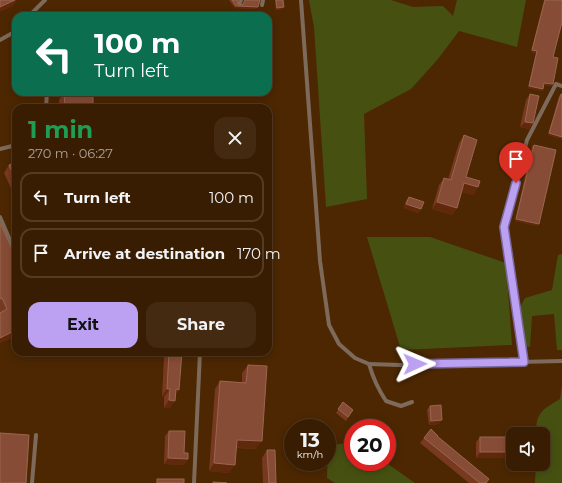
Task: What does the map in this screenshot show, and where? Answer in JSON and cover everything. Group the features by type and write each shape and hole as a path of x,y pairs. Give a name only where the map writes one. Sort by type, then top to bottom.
{"lane":[{"path":"33,12 45,0"},
{"path":"262,5 263,0"},
{"path":"301,0 320,261 329,325 339,344 355,358 369,364 400,365 562,361"},
{"path":"0,40 12,33"},
{"path":"524,362 504,227 527,140 556,84 562,86"},
{"path":"0,149 12,146"},
{"path":"0,217 12,245"},
{"path":"194,483 200,356"},
{"path":"369,364 375,383 386,401 401,406 412,402"},
{"path":"32,483 36,435"}],"green space":[{"path":"309,0 391,0 413,7 443,6 453,16 457,0 526,0 517,47 459,31 438,59 411,89 364,114 367,199 326,207 314,27"},
{"path":"367,237 430,237 506,263 512,345 401,350"},
{"path":"562,254 562,350 557,350 554,314 532,316 530,347 517,345 514,319 525,298 552,290 558,255"},
{"path":"562,385 562,483 535,483 536,471 550,471 550,427 536,427 537,421 544,409 560,399"},
{"path":"344,443 344,471 396,471 396,470 415,483 335,483 327,478 327,471 336,471 336,445"}],"building":[{"path":"0,0 15,0 0,7"},
{"path":"232,0 238,0 237,2 240,5 243,4 245,0 260,0 258,7 236,6"},
{"path":"276,0 283,0 284,7 277,8"},
{"path":"545,0 562,0 562,22 553,57 558,58 553,84 544,83 543,89 529,86 537,51 532,50"},
{"path":"530,94 539,96 533,123 525,122"},
{"path":"562,94 562,137 549,133"},
{"path":"64,96 93,96 93,104 65,104"},
{"path":"464,135 477,140 466,177 480,181 478,187 464,183 457,208 437,202 444,178 451,180"},
{"path":"534,145 556,150 539,224 516,219"},
{"path":"12,164 12,171 9,165"},
{"path":"409,197 424,202 421,209 406,204"},
{"path":"0,223 12,249 12,332 0,338 0,313 7,309 2,298 0,299"},
{"path":"169,356 182,356 179,390 176,389 175,401 169,400 170,389 167,389"},
{"path":"248,365 267,366 262,441 237,440 235,465 214,463 220,381 246,383"},
{"path":"343,402 353,410 348,417 338,409"},
{"path":"441,405 442,420 431,421 430,406"},
{"path":"431,429 437,436 489,479 486,483 480,483 424,438"},
{"path":"169,431 185,431 184,453 188,453 188,459 168,458"},
{"path":"0,433 29,435 26,483 0,483"},
{"path":"480,437 506,437 506,452 480,452"},
{"path":"267,450 275,450 276,483 269,483"},
{"path":"157,479 184,479 184,483 157,483"}],"route":[{"path":"415,364 524,362 504,227 516,183"}]}
